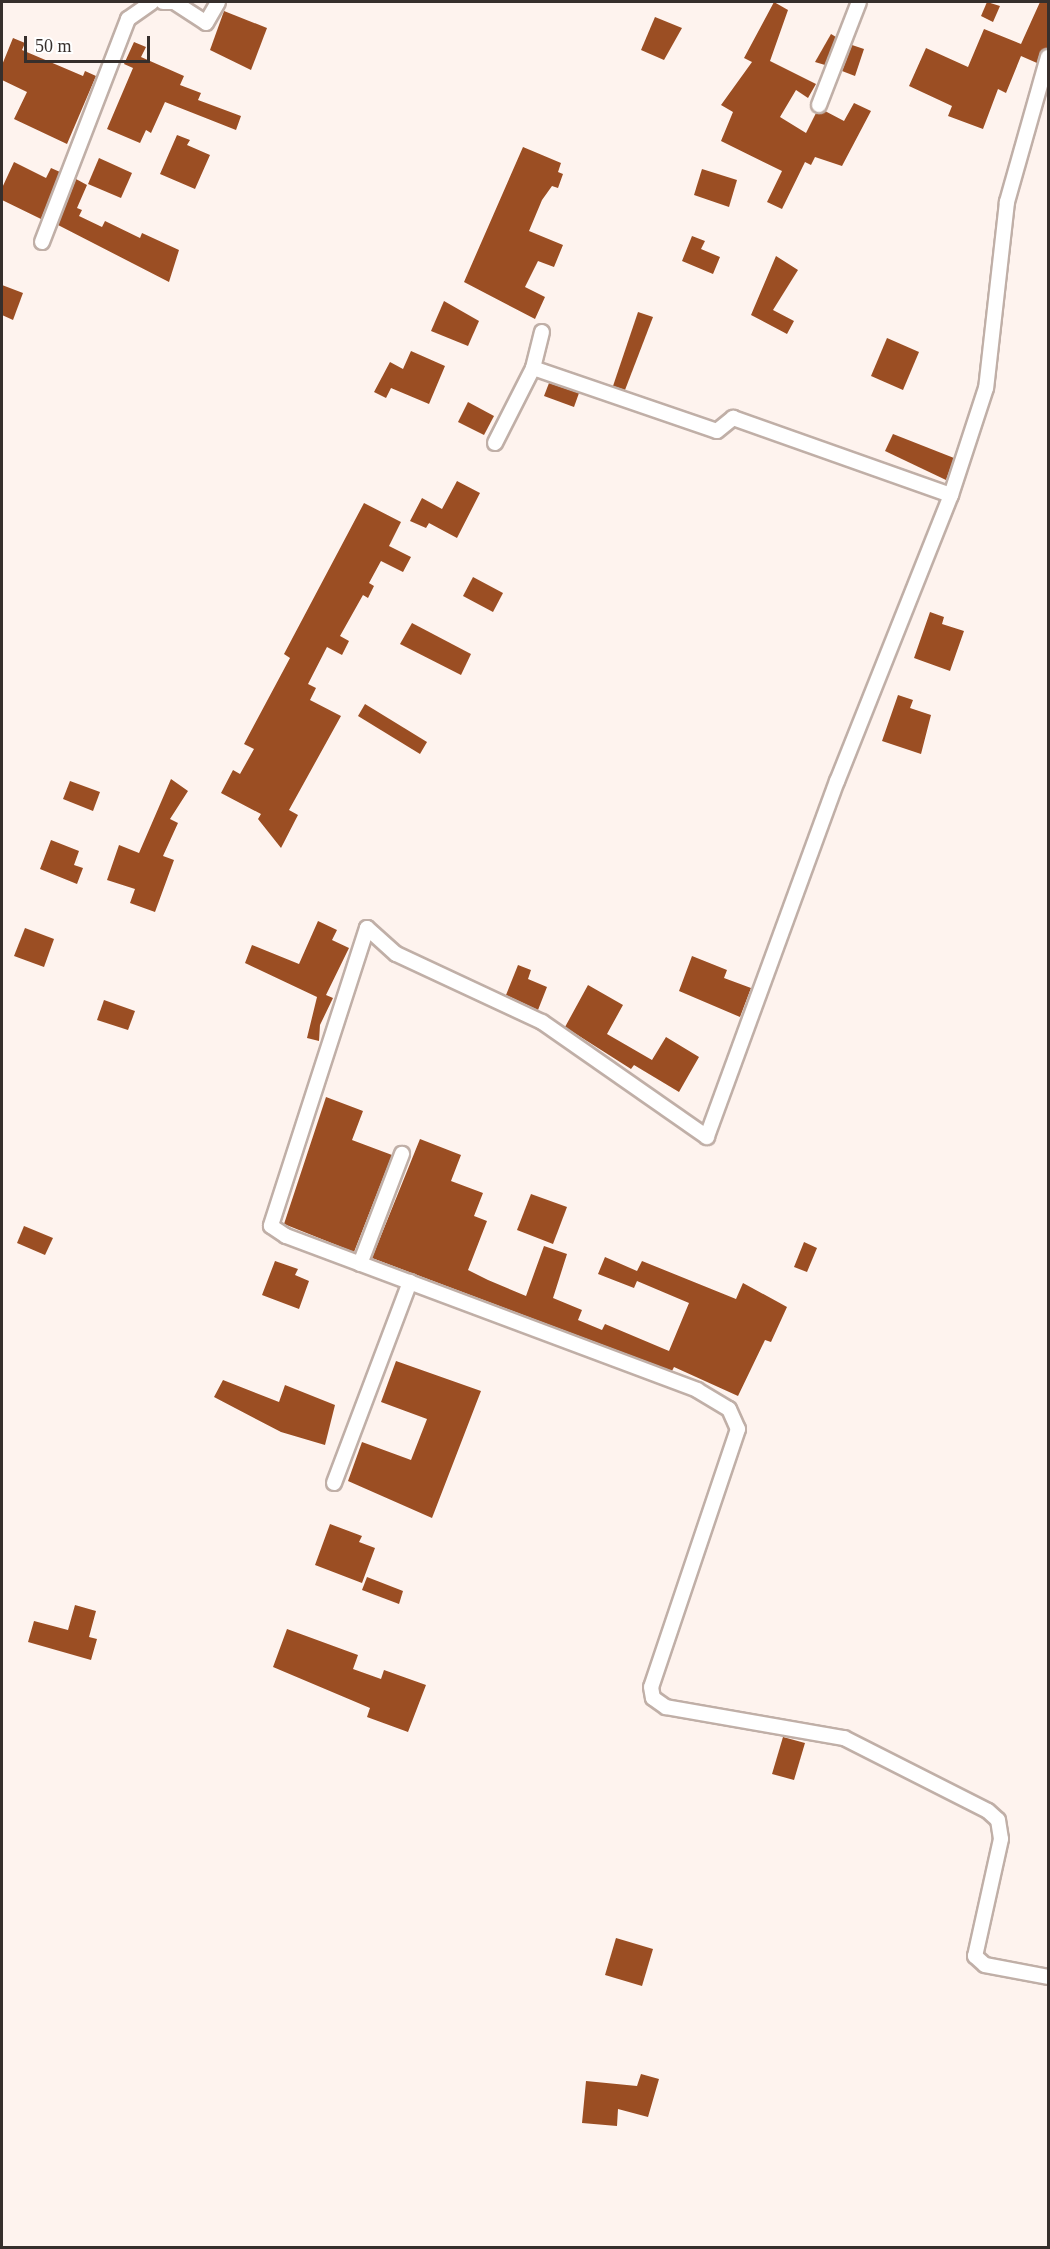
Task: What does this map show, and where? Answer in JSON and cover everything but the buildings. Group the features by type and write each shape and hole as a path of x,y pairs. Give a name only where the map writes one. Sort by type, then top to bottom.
{"street":[{"path":"42,242 128,19 152,2"},
{"path":"164,2 174,2 206,23 218,2"},
{"path":"819,105 859,2"},
{"path":"1048,57 1007,202 986,388 951,495 837,781 707,1137 543,1022 396,954 367,928 271,1226 360,1264 697,1390 729,1409 738,1429 651,1687 653,1698 666,1707 844,1738 988,1811 998,1820 1001,1839 975,1956 985,1965 1048,1977"},
{"path":"495,443 533,368 542,332"},
{"path":"533,368 717,431 733,418 951,495"},
{"path":"360,1264 402,1154"},
{"path":"334,1483 410,1282"}]}
